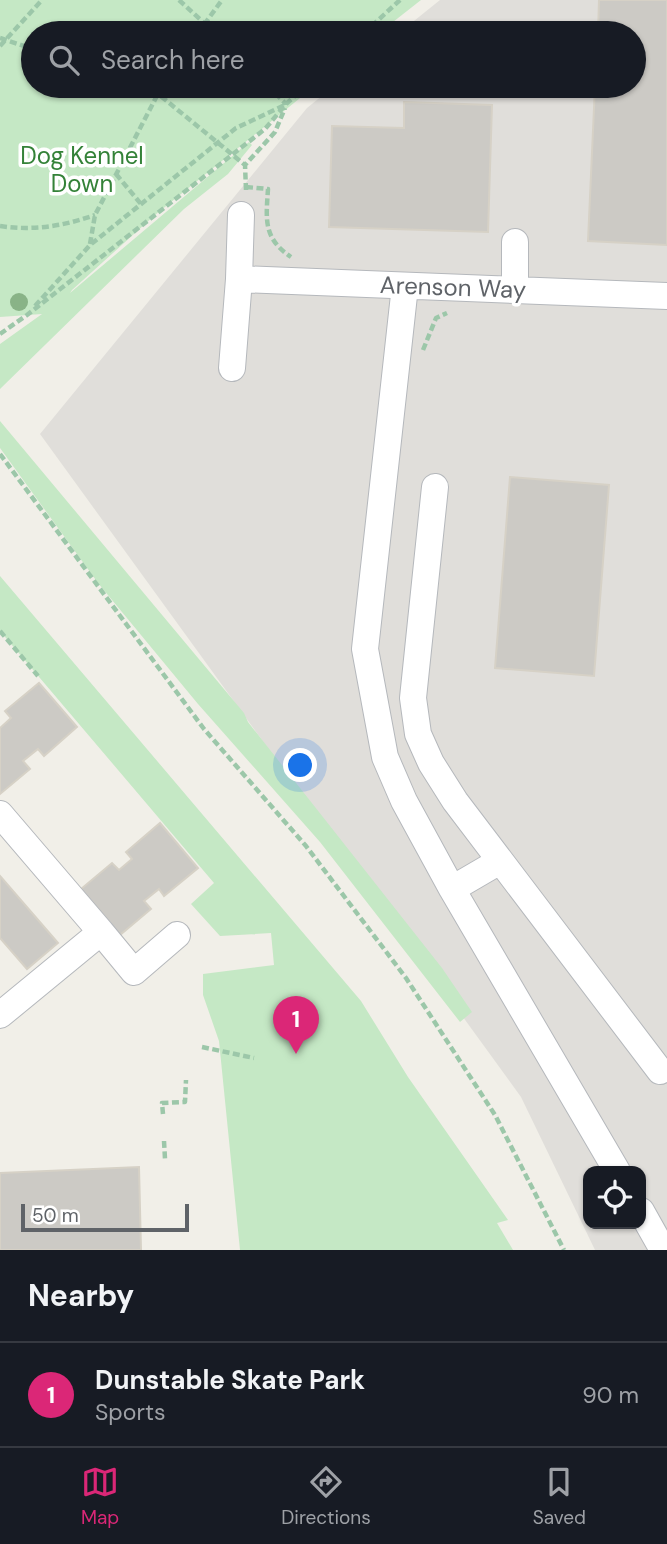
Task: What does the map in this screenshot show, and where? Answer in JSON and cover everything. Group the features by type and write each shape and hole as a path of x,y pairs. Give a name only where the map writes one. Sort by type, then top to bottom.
{"street":[{"path":"232,368 241,215"},
{"path":"515,242 515,289"},
{"name":"Arenson Way","path":"239,279 667,296"},
{"path":"405,286 365,649 385,757 404,801 453,889 614,1166"},
{"path":"435,487 415,667 414,698 418,734 431,763 455,801 660,1071"},
{"path":"0,814 134,972 177,935"},
{"path":"453,889 500,861"},
{"path":"0,1015 101,932"},
{"path":"646,1220 663,1250"}],"path":[{"path":"0,46 2,39 42,0"},
{"path":"179,0 203,21"},
{"path":"376,21 400,0"},
{"path":"207,21 222,1"},
{"path":"2,39 21,45"},
{"path":"90,245 95,215 154,98"},
{"path":"163,98 245,164"},
{"path":"280,98 286,104"},
{"path":"0,323 1,333 27,315 265,129 293,98"},
{"path":"27,315 90,245 236,128 286,104"},
{"path":"241,215 246,187 245,164 275,132 286,104"},
{"path":"116,174 141,204"},
{"path":"0,226 22,229 68,225 95,215"},
{"path":"422,354 436,318 454,309"},
{"path":"0,454 204,729 306,846 406,978 495,1115 564,1250"},
{"path":"0,631 38,676"},
{"path":"202,1047 254,1058"},
{"path":"163,1114 162,1103 185,1102 186,1080"},
{"path":"164,1140 165,1159"}],"shaded area":[{"path":"440,0 667,0 667,1250 595,1250 585,1229 646,1229 646,1166 583,1166 583,1225 521,1097 40,434 307,108 319,98 646,98 646,21 414,21"}],"green space":[{"name":"Dog Kennel Down","path":"0,0 421,0 394,21 21,21 21,98 300,98 155,215 72,290 70,293 249,142 252,145 228,174 184,209 0,389 0,344 42,314 0,317"},
{"path":"0,421 244,713 248,722 442,968 472,1012 460,1022 320,842 198,704 98,583 0,448"},
{"path":"0,576 361,1001 408,1077 508,1220 497,1223 513,1250 240,1250 219,1041 203,995 203,974 274,965 271,933 220,936 191,904 214,883 0,631"}],"building":[{"path":"599,0 667,0 667,245 588,241 594,98 646,98 646,21 598,21"},
{"path":"404,102 492,105 488,232 329,227 332,126 404,128"},
{"path":"510,477 609,485 594,676 495,668"},
{"path":"39,683 77,727 44,756 38,749 23,761 30,769 0,794 0,728 11,718 5,711"},
{"path":"160,823 198,868 164,896 159,889 144,901 151,909 114,940 75,894 112,863 119,870 132,859 126,852"},
{"path":"0,876 58,943 27,969 0,938"},
{"path":"139,1167 141,1250 0,1250 0,1173"}],"place":[{"name":"Dunstable Skate Park","path":"296,1054"}]}
